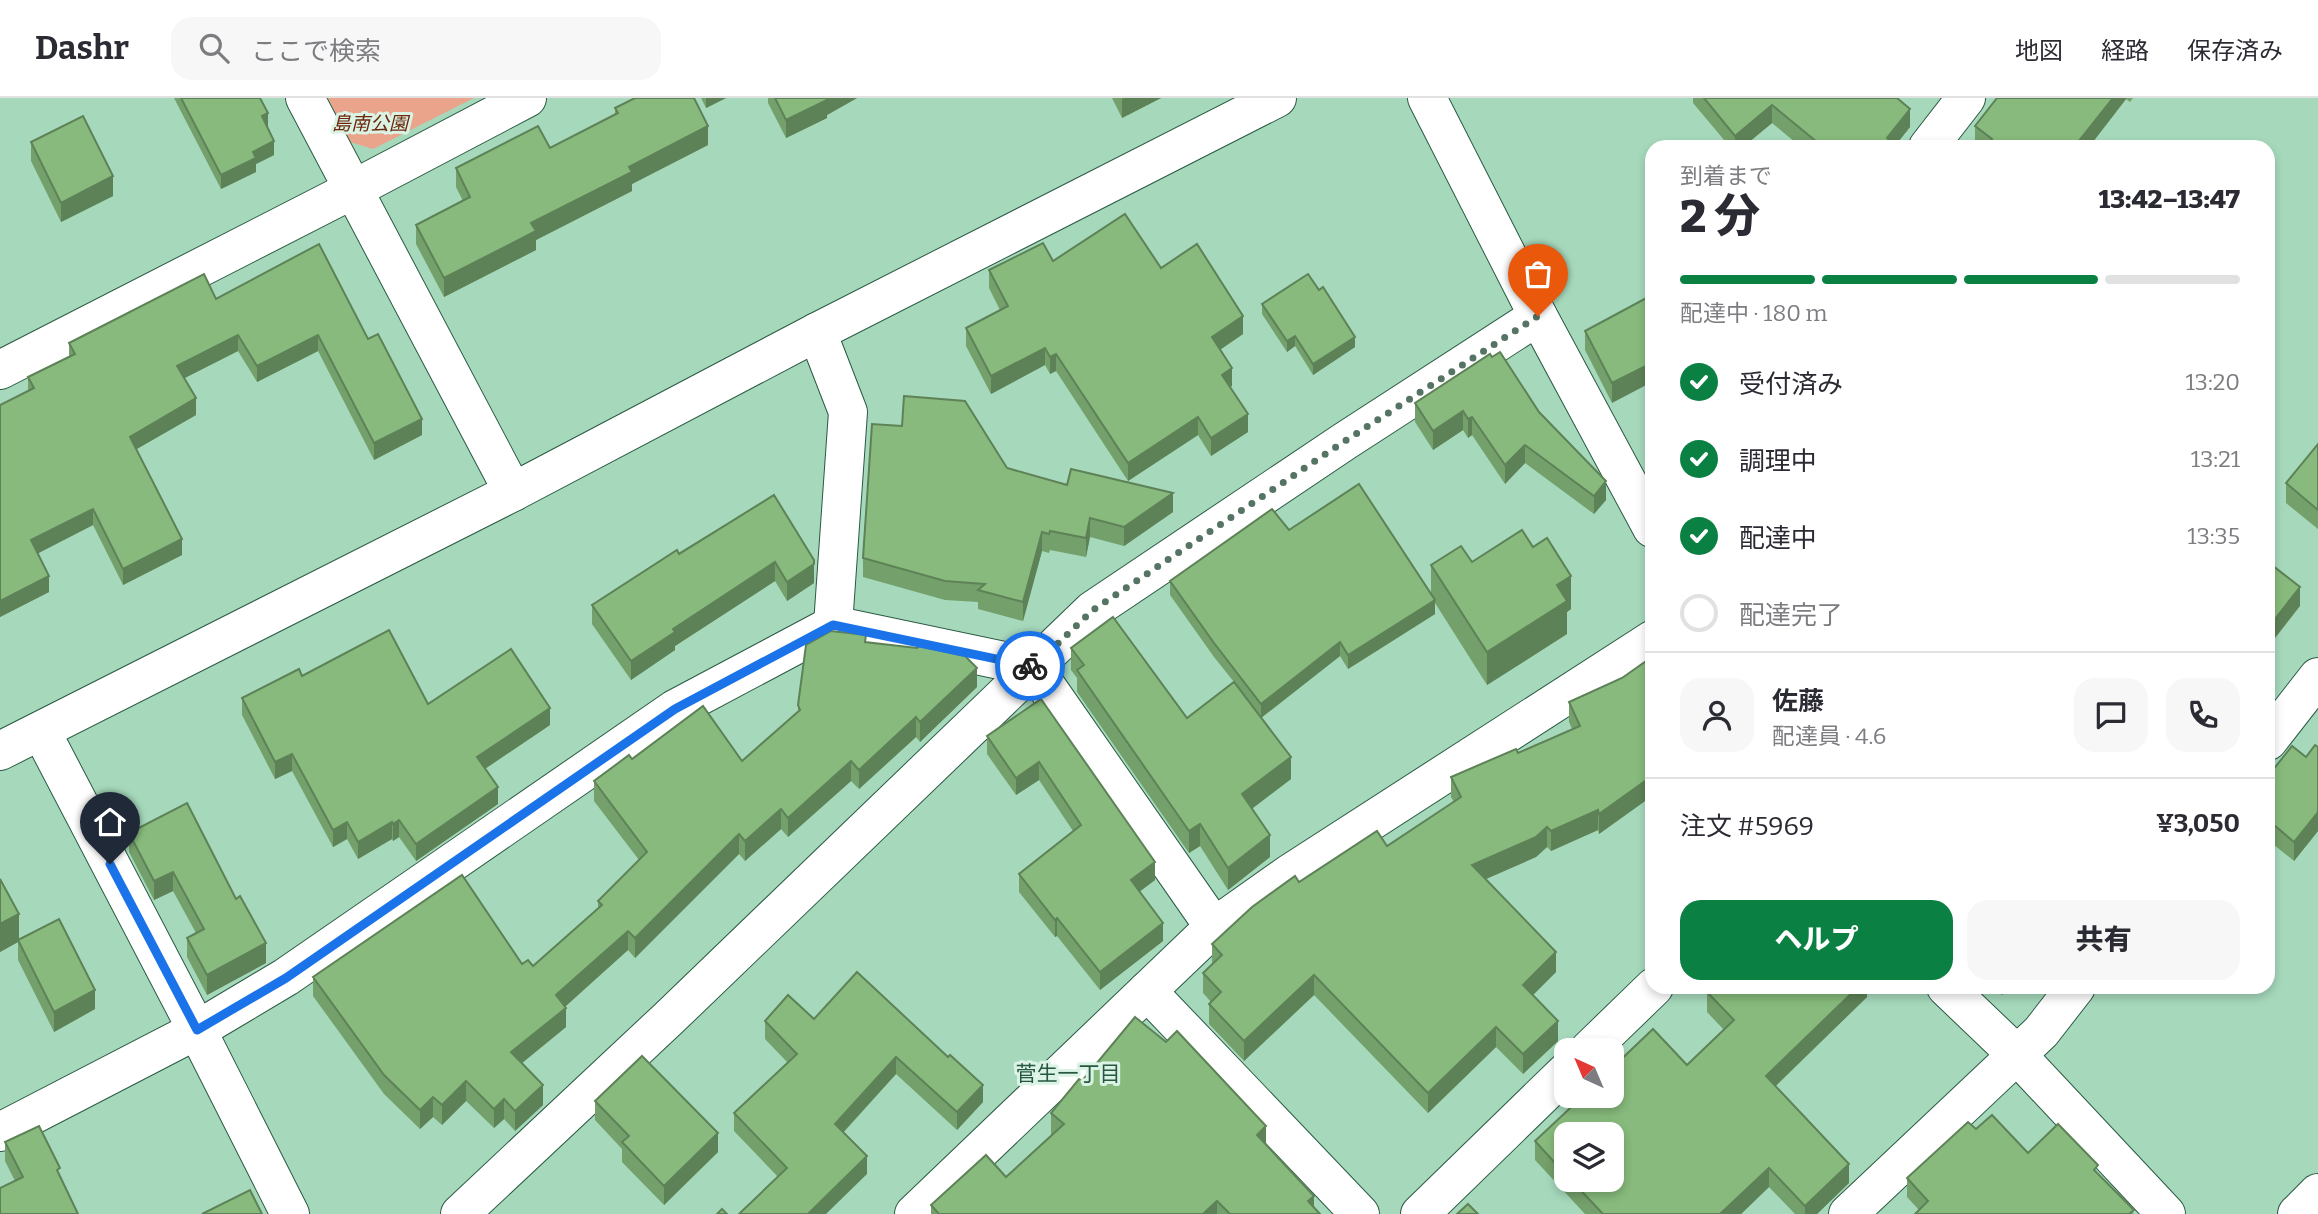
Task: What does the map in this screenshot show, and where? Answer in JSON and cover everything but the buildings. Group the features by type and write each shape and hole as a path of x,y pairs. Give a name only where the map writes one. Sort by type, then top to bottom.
{"street":[{"path":"305,98 513,492"},
{"path":"0,370 527,98"},
{"path":"0,751 513,492 817,332 1277,98"},
{"path":"1427,98 1538,316 1645,506"},
{"path":"1933,140 1966,98"},
{"path":"460,1214 668,1019 1093,610 1538,316"},
{"path":"817,332 848,412 833,625"},
{"path":"0,1132 197,1030 286,978 675,709 833,625 1033,667 1214,927"},
{"path":"914,1214 1214,927 1289,874 1645,645"},
{"path":"2275,732 2318,677"},
{"path":"41,731 290,1214"},
{"path":"1147,991 1360,1214"},
{"path":"1601,1038 1647,994"},
{"path":"1953,994 2016,1054 2166,1214"},
{"path":"1848,1214 2041,1032 2071,994"},
{"path":"1420,1214 1554,1084"},
{"path":"2297,1214 2318,1193"}],"green space":[{"name":"島南公園","path":"328,98 474,98 373,149 350,142"}],"way so far":[{"path":"1030,666 1033,667 1093,610 1538,316"}],"district":[{"name":"菅生一丁目","path":"1068,1074"}],"route":[{"path":"110,864 197,1030 286,978 675,709 833,625 1030,666"}]}
